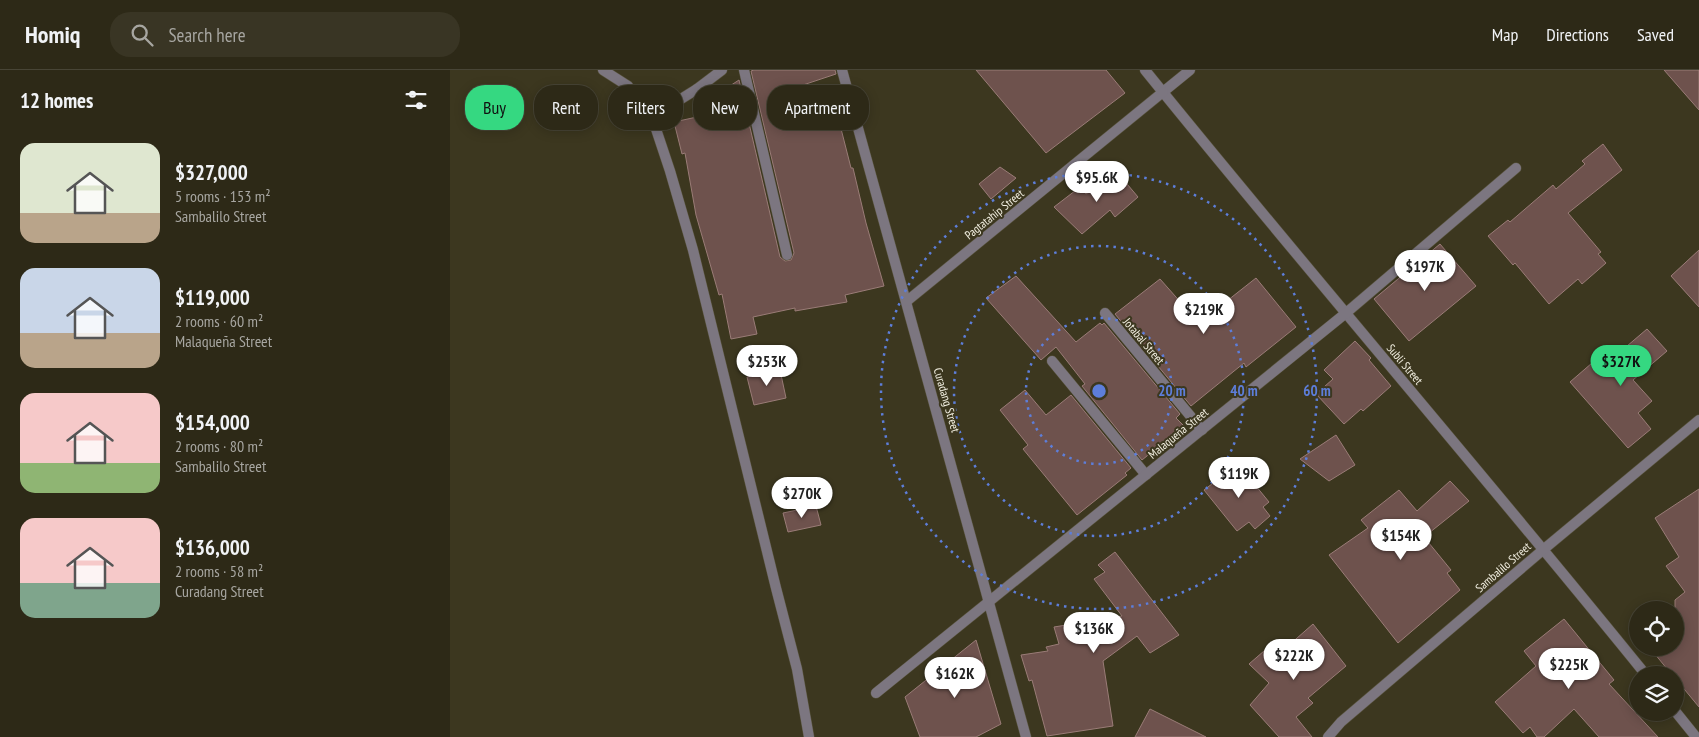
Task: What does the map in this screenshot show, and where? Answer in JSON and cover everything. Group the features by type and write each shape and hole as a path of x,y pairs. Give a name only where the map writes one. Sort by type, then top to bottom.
{"street":[{"path":"603,70 626,85"},
{"path":"683,98 722,70"},
{"path":"744,70 787,255"},
{"name":"Curadang Street","path":"842,70 1026,737"},
{"name":"Subli Street","path":"1145,70 1544,549 1639,666"},
{"name":"Pagtatahip Street","path":"907,301 1190,70"},
{"path":"656,130 693,250 797,668 809,737"},
{"name":"Malaqueña Street","path":"876,693 1346,313 1516,168"},
{"name":"Jotabal Street","path":"1105,313 1202,430"},
{"path":"1052,361 1146,475"},
{"name":"Sambalilo Street","path":"1328,737 1341,722 1699,420"},
{"path":"1683,721 1696,737"}],"building":[{"path":"835,70 836,74 803,85 767,85 767,130 841,130 884,286 845,295 847,302 795,311 795,308 753,317 757,334 731,339 722,294 719,295 696,215 685,153 682,154 676,130 683,130 683,120 693,118 693,130 751,130 780,257 785,261 791,260 794,253 757,96 757,85 754,85 751,71"},
{"path":"976,70 1106,70 1125,93 1046,153"},
{"path":"1664,70 1699,70 1699,110"},
{"path":"739,80 740,85 731,85"},
{"path":"1603,144 1622,170 1568,213 1601,252 1598,254 1606,263 1582,284 1578,279 1549,304 1515,263 1513,265 1488,236 1508,220 1510,222 1553,185 1556,189 1585,164 1582,161"},
{"path":"1000,167 1016,178 991,199 979,184"},
{"path":"1117,172 1138,197 1115,217 1110,210 1082,234 1054,207 1080,187 1086,194"},
{"path":"1440,244 1476,286 1409,341 1374,299"},
{"path":"1699,250 1699,307 1671,276"},
{"path":"1016,276 1076,342 1100,323 1102,325 1104,323 1180,414 1176,418 1184,426 1142,460 1082,386 1085,384 1056,347 1041,360 986,298"},
{"path":"1256,278 1296,327 1246,367 1244,363 1191,406 1115,314 1160,279 1199,323"},
{"path":"1647,329 1667,351 1633,380 1652,401 1638,413 1651,429 1628,448 1570,382 1607,350 1613,358"},
{"path":"1355,341 1371,358 1369,360 1391,386 1363,411 1361,409 1344,424 1316,394 1333,379 1324,370"},
{"path":"780,370 786,398 754,405 747,377"},
{"path":"1025,390 1046,415 1071,395 1131,468 1125,473 1127,475 1077,515 1023,449 1028,445 1000,410"},
{"path":"1336,435 1355,465 1329,481 1300,459"},
{"path":"1238,464 1269,502 1263,507 1270,516 1255,529 1249,522 1237,531 1204,490"},
{"path":"1450,481 1469,501 1424,537 1451,570 1447,573 1460,590 1398,643 1329,555 1368,528 1361,520 1399,490 1417,511"},
{"path":"1699,489 1699,707 1684,689 1684,666 1665,666 1657,656 1684,656 1684,601 1675,600 1685,592 1666,566 1679,557 1655,518"},
{"path":"816,506 821,525 788,532 783,513"},
{"path":"1115,552 1179,635 1150,653 1137,636 1103,661 1113,726 1047,736 1032,680 1029,681 1021,655 1048,651 1046,647 1059,644 1054,627 1122,616 1094,579 1105,572 1098,565"},
{"path":"1564,619 1614,680 1609,684 1629,706 1629,721 1643,721 1658,737 1599,737 1574,709 1544,737 1537,737 1530,727 1523,733 1495,702 1536,666 1524,651"},
{"path":"1313,624 1346,666 1308,698 1313,703 1296,717 1312,737 1279,737 1250,705 1269,683 1249,664 1272,644 1280,653"},
{"path":"976,640 1001,724 976,737 920,737 905,697"},
{"path":"1150,709 1206,737 1135,737"}]}
